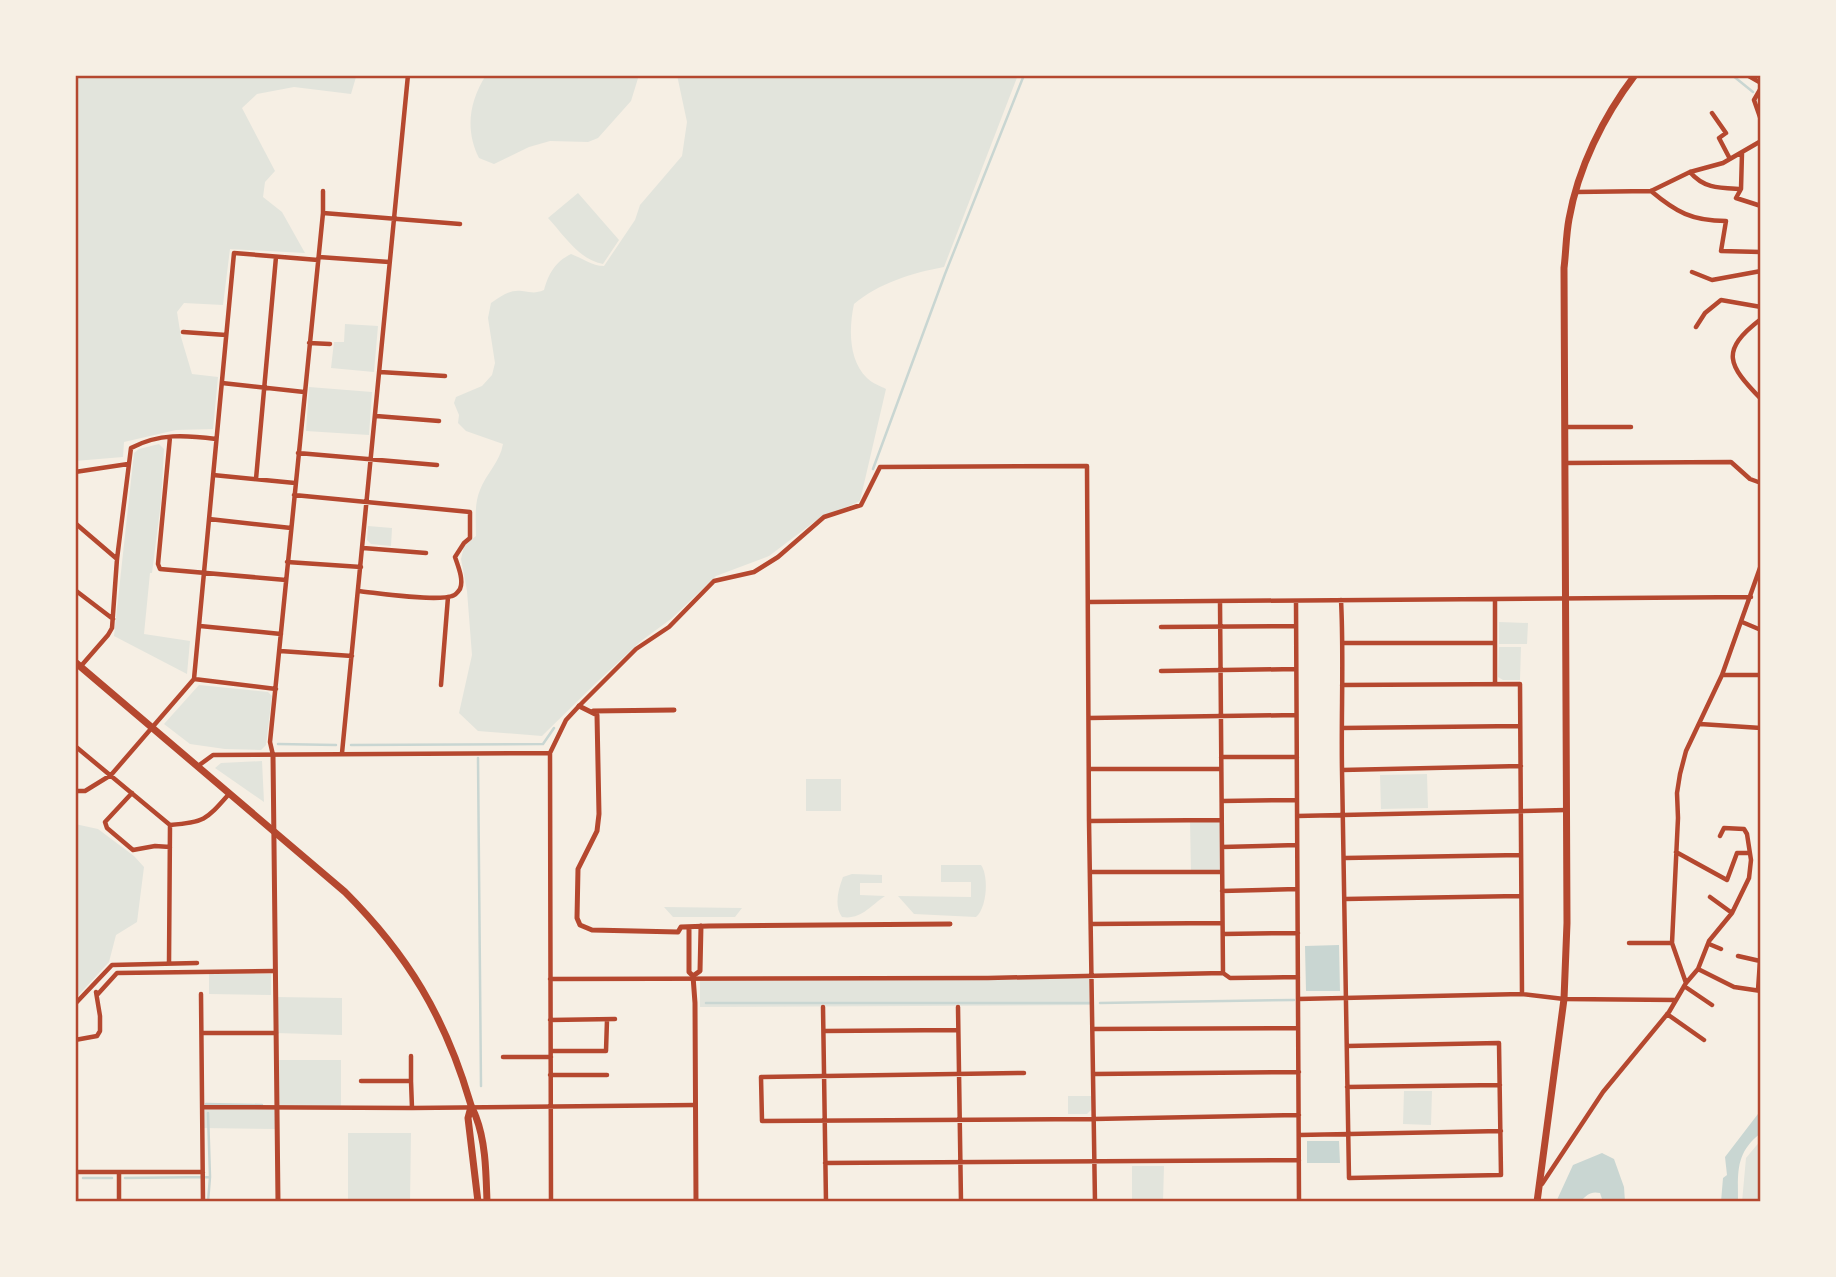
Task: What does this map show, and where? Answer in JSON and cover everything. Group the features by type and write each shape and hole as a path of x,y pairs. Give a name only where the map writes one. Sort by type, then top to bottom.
{"main road":[{"path":"1537,1202 1564,999 1567,923 1564,268 1569,219 1576,192 1605,121 1634,75"},
{"path":"78,664 360,908 375,923 413,973 444,1027 476,1116 483,1148 486,1202"},
{"path":"471,1107 468,1118 478,1202"}],"street":[{"path":"342,753 408,75"},
{"path":"1747,75 1761,85 1754,100 1761,120"},
{"path":"1712,113 1726,133 1718,138 1730,159"},
{"path":"1576,192 1651,191 1690,172 1730,159 1761,141"},
{"path":"1742,153 1741,189 1736,198 1761,206"},
{"path":"1690,172 1698,181 1716,188 1741,189"},
{"path":"278,1202 275,835 273,755 270,743 319,258 323,191"},
{"path":"1651,191 1671,208 1691,217 1726,221 1721,251 1761,252"},
{"path":"323,214 393,217 460,224"},
{"path":"75,791 85,791 111,775 194,679 234,253 389,262"},
{"path":"256,479 276,257"},
{"path":"1692,272 1712,280 1761,271"},
{"path":"1696,327 1705,313 1721,300 1761,307"},
{"path":"1761,320 1738,338 1733,355 1735,368 1761,399"},
{"path":"183,332 226,335"},
{"path":"309,343 330,344"},
{"path":"380,372 445,376"},
{"path":"222,383 304,392"},
{"path":"376,416 439,422"},
{"path":"1564,427 1631,427"},
{"path":"78,664 108,635 113,619 117,559 131,448 140,443 179,434 216,439"},
{"path":"170,437 158,564 160,569 286,580"},
{"path":"298,453 437,465"},
{"path":"1564,463 1731,462 1750,479 1761,482"},
{"path":"75,472 128,464"},
{"path":"551,1202 550,753 566,720 636,649 669,627 714,581 754,572 778,558 824,517 861,505 880,467 1087,466 1089,821 1096,1202"},
{"path":"212,475 295,483"},
{"path":"294,495 470,512 470,538 455,557 461,586 458,593 448,597 358,591"},
{"path":"209,519 291,528"},
{"path":"75,523 117,559"},
{"path":"363,548 425,553"},
{"path":"287,562 360,567"},
{"path":"1712,1005 1685,984 1672,943 1677,793 1686,751 1722,675 1761,565"},
{"path":"75,590 113,619"},
{"path":"1089,602 1565,599 1752,594 1761,590"},
{"path":"441,685 448,597"},
{"path":"1341,600 1343,643 1342,770 1349,1178 1502,1175 1499,1043 1347,1046"},
{"path":"1495,600 1495,684"},
{"path":"1220,601 1223,973"},
{"path":"1296,601 1299,1202"},
{"path":"1742,622 1761,630"},
{"path":"200,626 281,634"},
{"path":"1161,627 1296,626"},
{"path":"1343,643 1494,643"},
{"path":"281,651 352,656"},
{"path":"1161,671 1296,669"},
{"path":"1722,675 1761,675"},
{"path":"194,679 276,689"},
{"path":"1342,685 1520,684 1522,994"},
{"path":"579,706 593,711 674,710"},
{"path":"593,711 597,715 599,814 595,836 578,869 577,918 580,925 592,930 678,932 681,927 701,926 950,924"},
{"path":"1089,718 1296,715"},
{"path":"1700,724 1761,728"},
{"path":"1342,728 1520,726"},
{"path":"75,746 170,825 198,823 210,816 229,794"},
{"path":"198,766 214,755 550,753"},
{"path":"1221,757 1297,757"},
{"path":"1342,770 1521,766"},
{"path":"1090,769 1221,769"},
{"path":"132,793 106,822 107,828 133,850 155,846 170,847"},
{"path":"1222,801 1297,800"},
{"path":"1297,816 1567,810"},
{"path":"1089,821 1222,820"},
{"path":"169,963 170,825"},
{"path":"1540,1186 1603,1092 1667,1014 1685,984 1698,969 1716,930 1732,913 1749,878 1750,853 1744,829 1724,828 1720,836"},
{"path":"1222,846 1297,845"},
{"path":"1676,852 1727,880 1737,853 1750,853"},
{"path":"1345,858 1521,855"},
{"path":"1090,872 1222,872"},
{"path":"1222,891 1297,889"},
{"path":"1345,898 1520,896"},
{"path":"1710,897 1732,913"},
{"path":"1091,924 1222,923"},
{"path":"693,977 700,971 701,926"},
{"path":"689,927 689,972 693,977 696,1202"},
{"path":"1223,934 1298,933"},
{"path":"1629,943 1672,943"},
{"path":"1709,943 1721,949"},
{"path":"1698,969 1734,987 1759,990 1760,961 1738,956"},
{"path":"75,1004 112,965 197,963"},
{"path":"97,995 117,973 275,971"},
{"path":"550,979 1223,973 1230,978 1298,977"},
{"path":"75,1041 97,1036 100,1031 95,984"},
{"path":"201,994 203,1202"},
{"path":"1298,999 1522,994 1564,999 1676,1000"},
{"path":"823,1007 826,1202"},
{"path":"958,1007 961,1202"},
{"path":"1667,1014 1704,1040"},
{"path":"550,1020 615,1019"},
{"path":"550,1051 606,1051 607,1020"},
{"path":"1094,1029 1298,1028"},
{"path":"824,1031 958,1030"},
{"path":"202,1033 276,1033"},
{"path":"411,1056 412,1107"},
{"path":"503,1057 551,1058"},
{"path":"1094,1074 1298,1072"},
{"path":"1024,1073 761,1077 762,1121 1299,1115"},
{"path":"550,1075 607,1075"},
{"path":"360,1081 411,1080"},
{"path":"1347,1087 1500,1085"},
{"path":"202,1107 695,1105"},
{"path":"1299,1135 1501,1131"},
{"path":"825,1163 1299,1160"},
{"path":"76,1202 76,1172 203,1176"},
{"path":"119,1172 119,1202"}],"shaded area":[{"path":"75,75 356,77 351,94 294,87 257,94 242,108 275,171 265,182 263,197 282,212 305,253 230,249 223,305 184,303 177,312 192,374 218,377 213,429 176,430 124,442 123,457 75,461"},
{"path":"486,75 639,75 631,101 598,138 588,142 550,141 529,147 494,164 479,158 471,127 476,95"},
{"path":"677,75 1018,75 944,267 896,280 874,290 854,304 851,333 856,362 867,378 886,389 860,501 814,522 769,556 716,576 671,619 641,641 542,736 478,731 459,713 472,655 467,591 461,559 464,546 476,536 478,495 499,457 503,444 466,431 458,423 459,415 454,403 456,397 482,386 492,375 495,363 488,318 491,303 514,291 544,290 553,269 571,254 604,266 635,220 640,205 682,156 687,122"},
{"path":"578,193 619,240 603,264 594,262 579,252 548,218"},
{"path":"345,324 378,326 374,372 331,368 334,342 344,342"},
{"path":"309,387 372,392 369,435 306,431"},
{"path":"159,444 164,449 161,502 144,634 190,641 187,674 114,636 134,453"},
{"path":"368,526 392,528 391,546 371,544 367,540"},
{"path":"1499,622 1528,623 1527,644 1499,644"},
{"path":"1499,647 1521,647 1520,680 1503,680 1498,677"},
{"path":"199,685 268,692 272,696 266,745 261,750 190,744 164,724"},
{"path":"262,761 264,802 215,768 221,763"},
{"path":"1427,774 1428,808 1381,809 1380,775"},
{"path":"806,779 841,779 841,811 806,811"},
{"path":"1190,820 1222,820 1222,872 1191,872"},
{"path":"75,824 98,829 134,856 144,867 137,922 116,935 109,962 75,999"},
{"path":"941,865 981,865 986,892 983,907 976,917 914,914 898,896 971,897 971,882 941,882"},
{"path":"852,874 882,875 882,883 860,883 860,895 885,896 860,914 842,917 837,903 838,892 843,877"},
{"path":"664,907 742,908 735,917 673,917"},
{"path":"1339,945 1340,991 1306,991 1305,946"},
{"path":"209,974 271,974 271,995 209,994"},
{"path":"1093,976 1093,1005 700,1007 700,981"},
{"path":"276,997 342,998 342,1035 276,1033"},
{"path":"277,1060 341,1060 341,1106 277,1109 277,1129 202,1128 202,1106 276,1109"},
{"path":"1404,1091 1432,1091 1431,1125 1403,1124"},
{"path":"1068,1096 1091,1096 1091,1110 1087,1114 1068,1114"},
{"path":"1761,1110 1761,1133 1746,1148 1740,1164 1738,1202 1721,1202 1723,1178 1727,1175 1725,1157"},
{"path":"348,1133 411,1133 410,1202 348,1202"},
{"path":"1761,1140 1761,1202 1742,1202 1746,1158"},
{"path":"1307,1141 1339,1141 1340,1163 1307,1163"},
{"path":"1602,1153 1614,1159 1624,1187 1625,1202 1603,1202 1600,1193 1594,1193 1580,1202 1556,1202 1573,1165"},
{"path":"1132,1166 1164,1166 1163,1202 1132,1202"}],"waterway":[{"path":"873,469 945,274 1024,75"},
{"path":"1732,75 1753,92"},
{"path":"351,745 543,744 554,728"},
{"path":"278,744 336,745"},
{"path":"478,758 481,1086"},
{"path":"1100,1003 1294,1000"},
{"path":"706,1003 1090,1003"},
{"path":"206,1104 262,1105"},
{"path":"208,1113 208,1202"},
{"path":"125,1178 209,1177"},
{"path":"83,1178 112,1178"}]}
